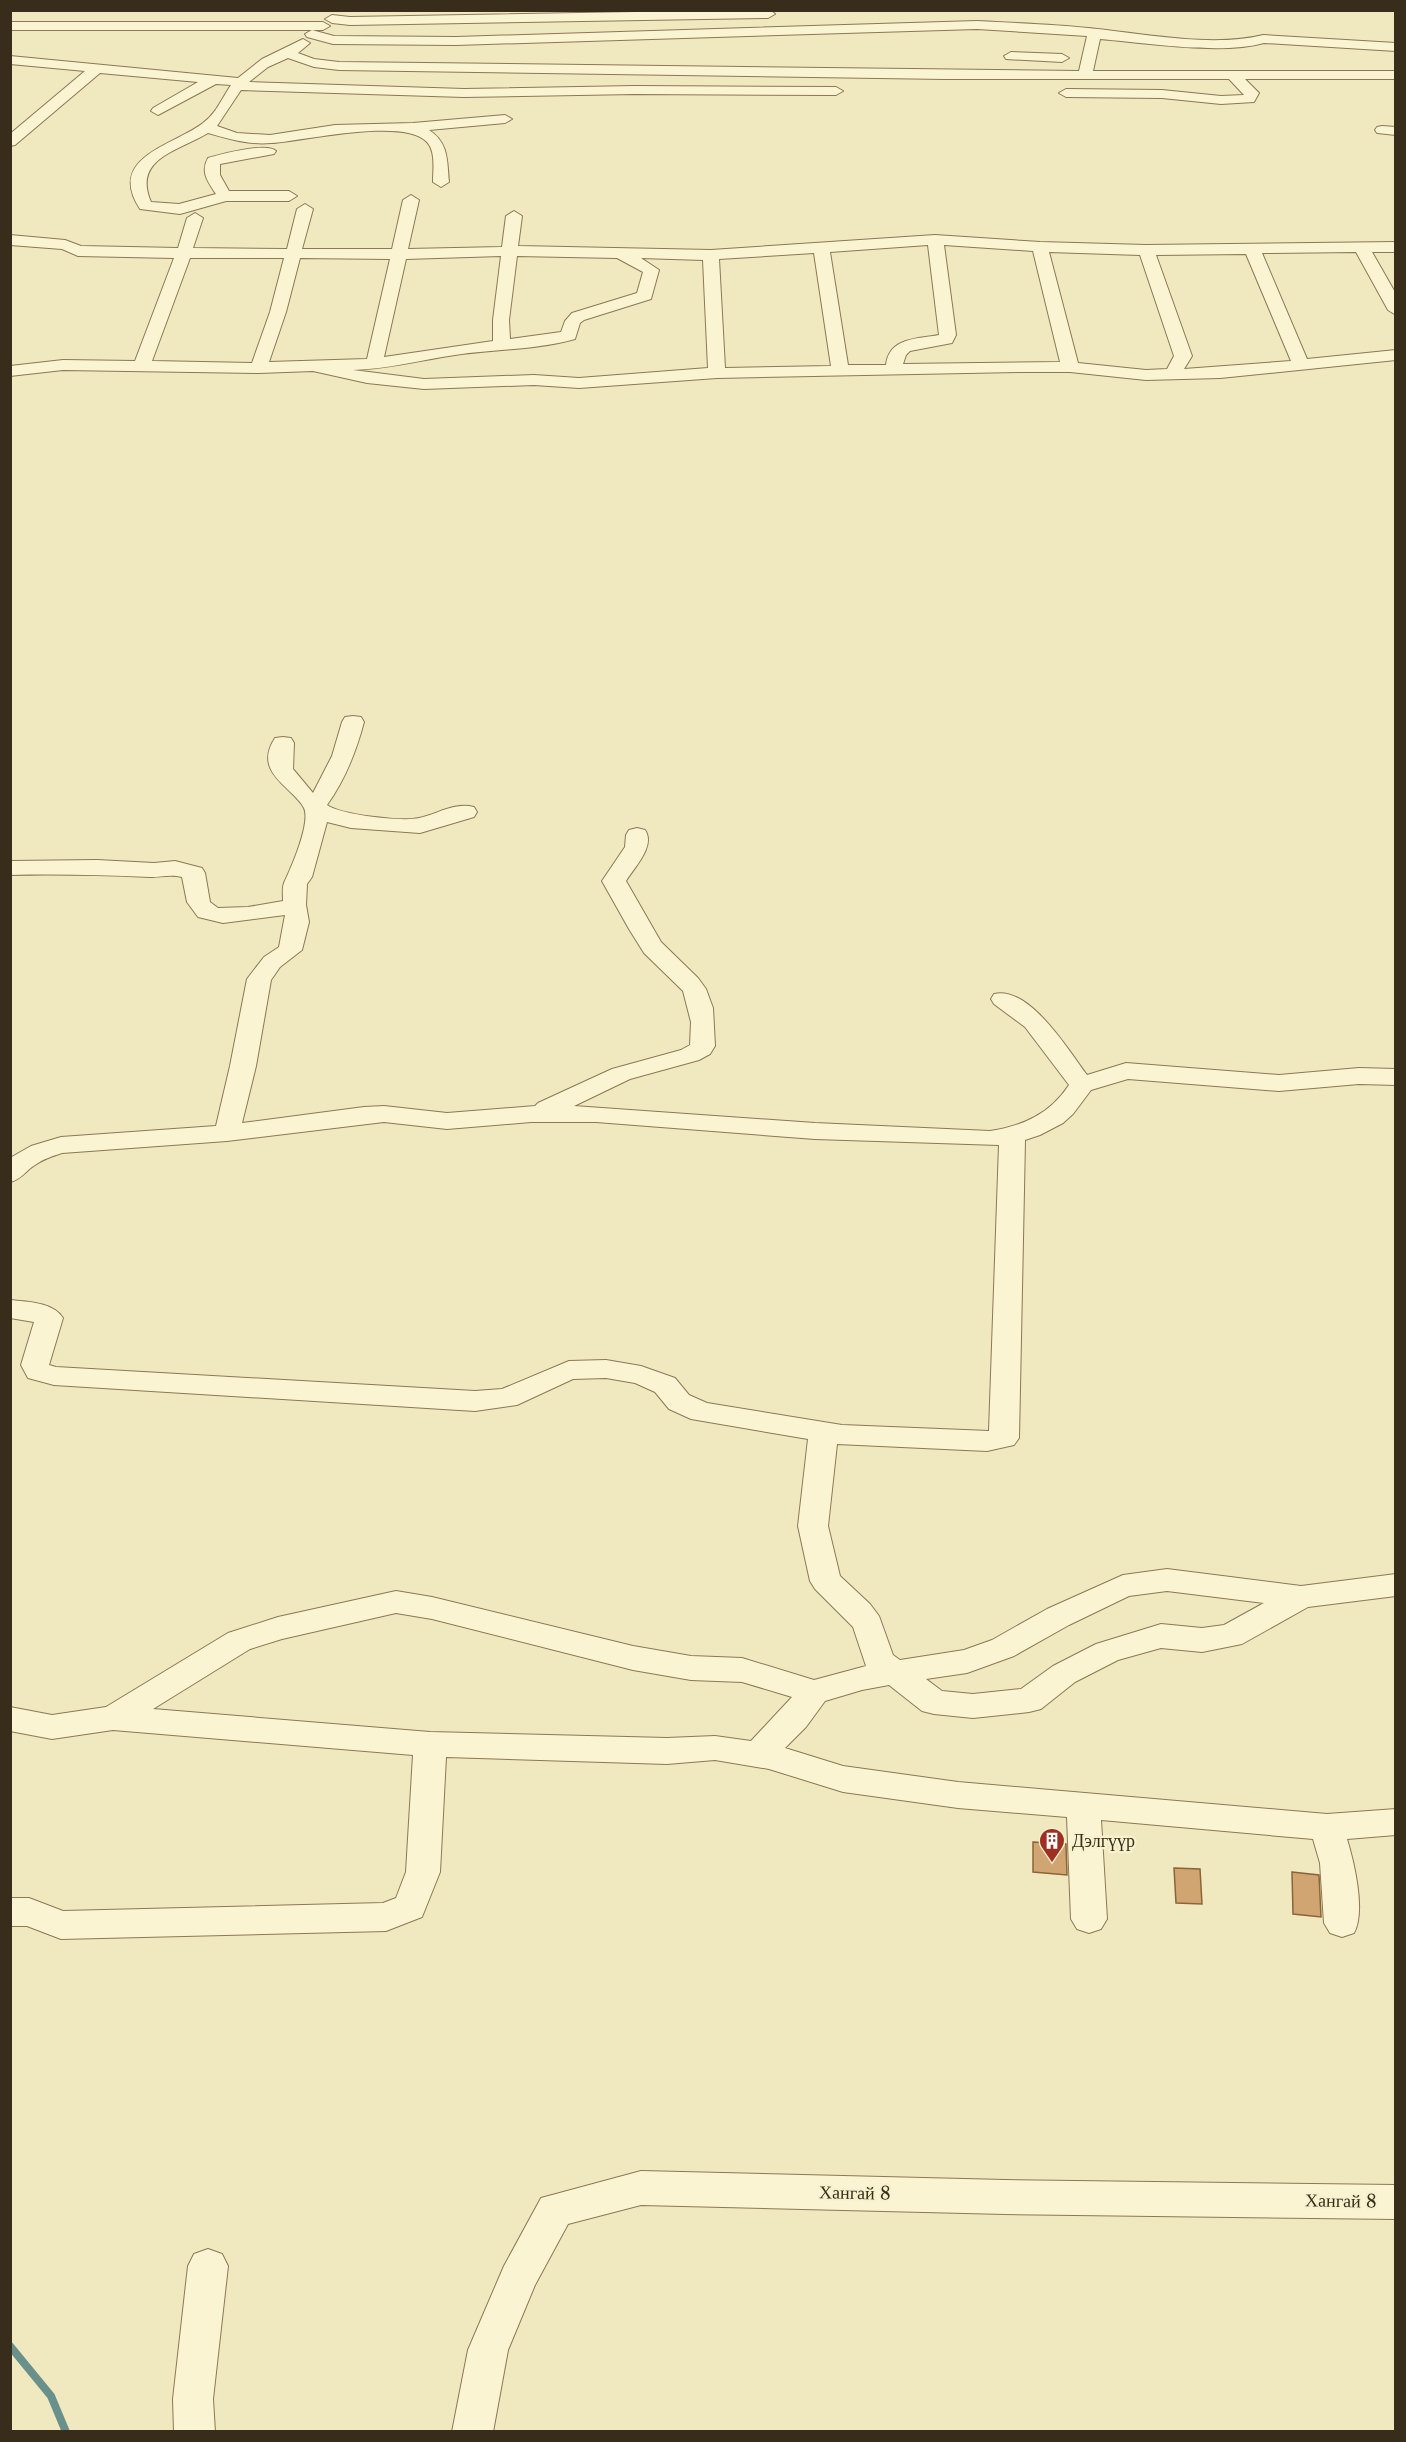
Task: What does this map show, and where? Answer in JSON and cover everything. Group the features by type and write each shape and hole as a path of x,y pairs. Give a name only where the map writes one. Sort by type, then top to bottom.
{"street":[{"path":"289,196 225,196 180,209 161,209 145,206 138,191 138,177 148,160 177,142 208,128 239,84 265,63 291,54 325,20 344,10"},
{"path":"10,26 325,20 496,20 784,13"},
{"path":"325,20 333,40 456,41 977,25 1070,29 1094,34 1167,41 1246,44 1263,39 1395,47"},
{"path":"1085,75 1094,34"},
{"path":"291,54 301,61 315,65 339,66 945,75 1395,75"},
{"path":"1011,56 1090,59"},
{"path":"10,60 239,84 464,93 635,90 845,91"},
{"path":"10,142 96,69"},
{"path":"1056,93 1162,94 1229,101 1248,99 1252,93 1231,74"},
{"path":"158,111 212,80"},
{"path":"208,128 236,137 270,139 335,129 413,127 505,119"},
{"path":"413,127 431,138 439,147 441,182"},
{"path":"225,196 213,177 210,167 213,161 270,151 275,148 275,143 270,139"},
{"path":"374,364 411,200"},
{"path":"259,368 278,312 304,209"},
{"path":"502,344 501,320 514,216"},
{"path":"142,366 195,218"},
{"path":"10,240 65,245 78,251 184,253 399,254 508,251 711,255 935,240 1040,247 1146,250 1395,247"},
{"path":"894,371 894,360 902,348 911,344 939,342 946,339 948,335 935,240"},
{"path":"821,247 840,371"},
{"path":"1040,247 1065,336 1070,367"},
{"path":"1361,248 1395,310"},
{"path":"1252,249 1301,364"},
{"path":"1146,250 1183,356 1173,374"},
{"path":"10,371 63,365 259,368 374,364 502,344 556,339 569,335 573,321 585,314 638,301 645,296 651,270 620,254"},
{"path":"711,255 717,373"},
{"path":"312,366 367,378 424,384 534,380 579,383 717,373 1070,367 1146,375 1220,373 1395,355"},
{"path":"227,1132 243,1066 259,979 272,962 290,950 297,922 294,906 295,884 300,877 314,829 315,807 326,793 341,763 353,722"},
{"path":"283,743 279,757 287,782 328,816 351,821 420,826 449,815 466,812"},
{"path":"531,1114 586,1092 621,1074 690,1055 701,1049 704,1042 701,1002 690,982 660,956 626,908 614,881 636,847 637,835"},
{"path":"10,868 97,867 154,870 175,867 194,873 193,880 200,904 205,911 217,915 252,913 294,906"},
{"path":"1004,999 1034,1022 1082,1085"},
{"path":"10,1174 27,1158 40,1150 61,1145 227,1132 374,1114 447,1121 531,1114 596,1114 815,1131 968,1138 1012,1136 1055,1119 1074,1100 1082,1085 1126,1071 1279,1083 1359,1076 1395,1077"},
{"path":"10,1309 33,1311 49,1318 35,1365 38,1371 54,1376 475,1401 507,1398 569,1370 606,1369 641,1375 665,1385 679,1402 701,1412 824,1432 964,1441 1004,1438 1012,1136"},
{"path":"824,1432 813,1526 826,1581 859,1611 868,1624 879,1661 934,1702 973,1706 1029,1700 1064,1674 1107,1652 1161,1636 1202,1640 1231,1636 1301,1597"},
{"path":"113,1718 239,1641 278,1628 310,1623 357,1609 396,1602 432,1608 633,1658 691,1668 742,1670 814,1692 862,1678 967,1660 1003,1647 1058,1617 1123,1586 1167,1580 1301,1597 1395,1585"},
{"path":"758,1755 794,1718 814,1692"},
{"path":"10,1719 52,1727 113,1718 430,1744 667,1751 715,1748 758,1755 843,1779 958,1796 1327,1827 1395,1822"},
{"path":"10,1912 29,1912 61,1925 386,1917 410,1907 423,1872 430,1744"},
{"path":"1083,1808 1089,1919"},
{"path":"1327,1827 1337,1863 1342,1923"},
{"name":"Хангай 8","path":"472,2432 488,2350 518,2278 555,2210 641,2188 1005,2197 1395,2202"},
{"path":"195,2432 193,2398 208,2266"}],"building":[{"name":"Дэлгүүр","path":"1033,1842 1066,1844 1067,1875 1033,1872"},
{"path":"1174,1868 1200,1869 1202,1904 1176,1903"},
{"path":"1292,1872 1319,1875 1321,1917 1293,1914"}],"waterway":[{"path":"10,2346 51,2396 66,2432"}],"place":[{"name":"Дэлгүүр","path":"1052,1864"}]}
